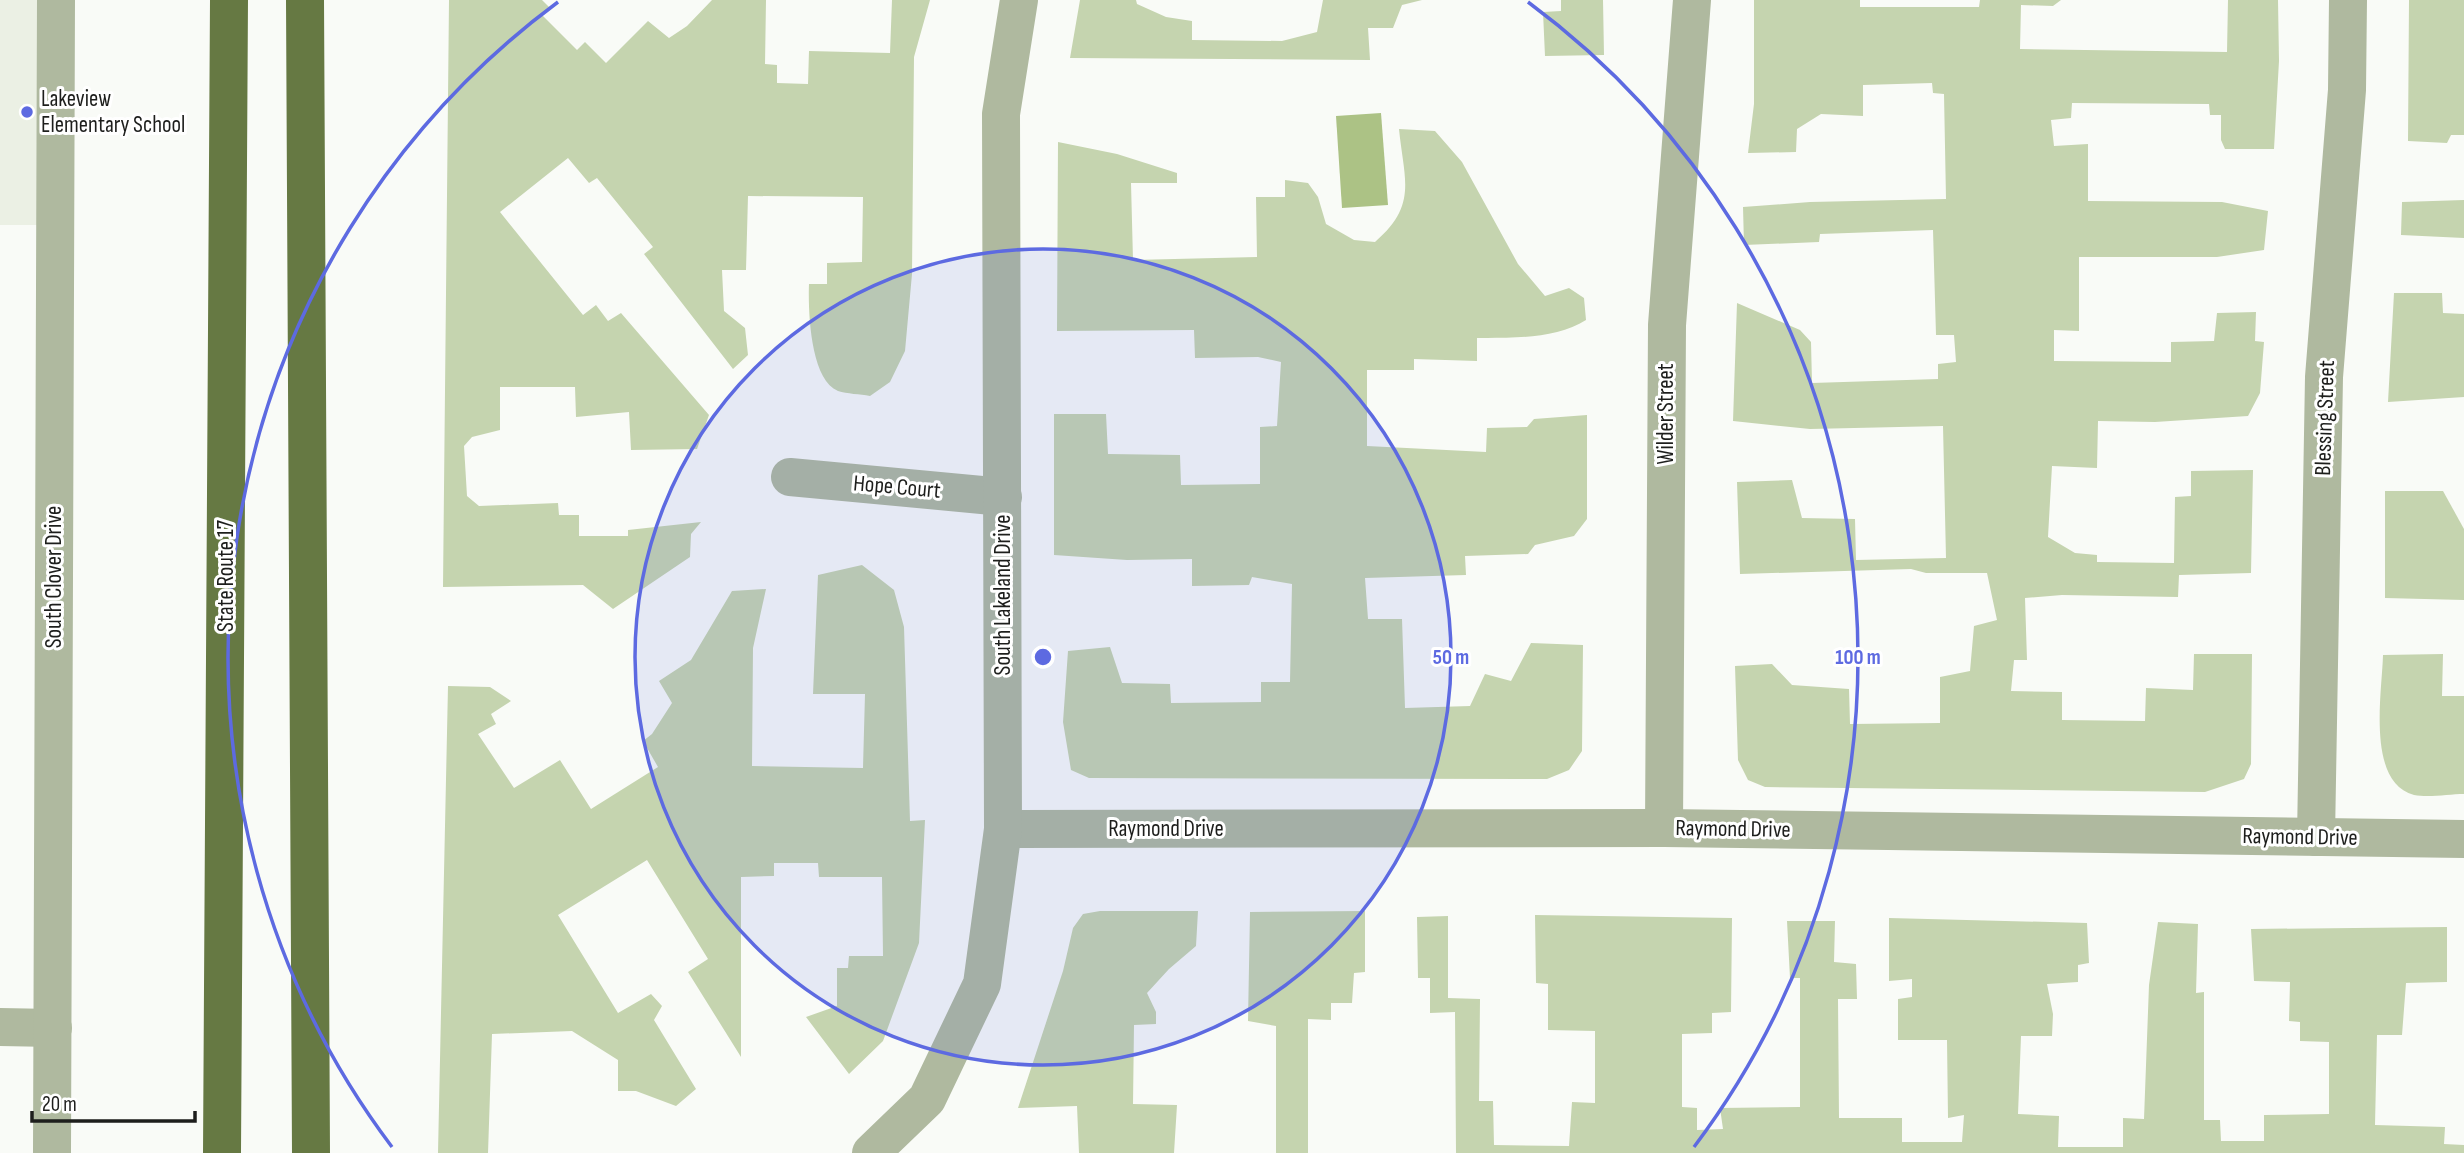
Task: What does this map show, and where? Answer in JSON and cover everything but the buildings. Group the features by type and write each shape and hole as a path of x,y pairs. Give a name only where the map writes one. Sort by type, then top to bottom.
{"highway":[{"name":"State Route 17","path":"222,1153 229,0"},
{"path":"305,0 311,1153"}],"street":[{"name":"South Clover Drive","path":"52,1153 56,0"},
{"name":"South Lakeland Drive","path":"871,1153 927,1098 982,984 1003,829 1001,114 1019,0"},
{"name":"Wilder Street","path":"1664,828 1667,325 1692,0"},
{"name":"Blessing Street","path":"2316,836 2324,377 2347,90 2348,0"},
{"name":"Hope Court","path":"790,477 1003,496"},
{"name":"Raymond Drive","path":"1003,829 1664,828 2464,839"},
{"path":"0,1027 53,1028"}],"shaded area":[{"name":"Lakeview Elementary School","path":"0,0 55,0 55,225 0,225"},
{"path":"449,0 542,0 550,8 541,14 577,50 585,42 606,63 648,21 669,38 687,26 712,0 766,0 765,64 777,65 777,83 808,84 809,51 890,53 892,0 930,0 914,57 912,274 905,351 890,382 870,396 838,391 829,384 816,359 809,310 809,284 827,284 827,263 862,262 863,197 748,196 746,270 722,270 724,311 745,328 748,355 733,369 644,254 653,247 597,178 589,183 568,158 500,212 583,315 596,305 608,321 621,313 709,415 697,449 631,450 629,412 576,417 575,387 500,387 500,430 472,437 464,446 467,496 479,506 558,503 559,515 579,515 579,536 628,536 628,530 701,522 691,534 690,557 613,609 583,585 443,587"},
{"path":"1080,0 1136,0 1137,4 1166,17 1192,21 1192,40 1282,41 1317,32 1323,0 1422,0 1402,5 1393,28 1368,28 1370,60 1070,58"},
{"path":"1561,0 1603,0 1604,55 1545,56 1543,12 1561,11"},
{"path":"1754,0 1860,0 1860,7 1979,7 1980,0 2061,0 2053,6 2021,5 2020,49 2227,52 2228,0 2278,0 2279,61 2274,149 2225,149 2221,140 2221,115 2210,115 2209,104 2072,103 2071,118 2051,120 2054,146 2088,144 2088,201 2222,202 2268,211 2264,250 2217,257 2079,257 2079,331 2054,330 2054,361 2171,362 2171,342 2214,341 2217,313 2256,312 2255,341 2264,342 2260,393 2248,416 2155,422 2098,421 2097,468 2052,466 2048,537 2075,553 2097,555 2097,562 2174,563 2175,497 2191,496 2191,471 2253,470 2251,573 2179,575 2178,597 2062,595 2025,598 2027,660 2014,660 2011,691 2062,692 2062,720 2145,721 2146,688 2193,690 2194,654 2252,654 2251,764 2244,779 2205,792 1765,787 1748,780 1738,760 1735,666 1772,664 1792,685 1849,689 1850,724 1940,723 1940,677 1970,671 1974,626 1997,620 1987,573 1926,573 1911,569 1740,574 1737,482 1792,480 1802,518 1855,519 1856,560 1946,558 1943,426 1810,429 1733,421 1737,303 1800,330 1811,342 1812,383 1938,379 1938,364 1956,362 1954,335 1936,335 1933,230 1820,234 1819,242 1744,245 1743,207 1810,202 1946,199 1944,94 1933,93 1932,83 1863,85 1863,116 1821,114 1797,129 1796,152 1748,153 1754,104"},
{"path":"2409,0 2464,0 2464,135 2451,135 2447,143 2408,141"},
{"path":"1381,113 1388,205 1342,208 1336,116"},
{"path":"1399,129 1435,131 1462,162 1518,264 1545,296 1569,288 1584,298 1586,320 1548,334 1477,338 1477,361 1414,359 1414,370 1367,370 1367,446 1486,452 1487,428 1527,427 1534,419 1587,415 1587,519 1574,536 1535,545 1528,554 1465,556 1466,575 1365,578 1368,619 1402,619 1405,708 1470,706 1485,674 1511,681 1531,643 1583,645 1582,751 1569,770 1547,779 1089,778 1071,770 1063,722 1068,651 1110,647 1122,683 1170,684 1171,703 1261,702 1261,682 1290,682 1292,584 1252,577 1249,585 1192,586 1192,559 1127,560 1054,555 1054,414 1106,414 1108,454 1180,455 1181,485 1260,484 1260,427 1277,426 1281,362 1258,357 1195,358 1194,330 1057,331 1058,142 1117,154 1177,173 1177,183 1131,183 1133,260 1257,257 1256,197 1285,197 1285,180 1308,183 1318,197 1326,224 1354,240 1375,242 1389,229 1403,203 1405,177"},
{"path":"2464,200 2464,238 2401,235 2402,202"},
{"path":"2394,293 2442,293 2443,313 2464,314 2464,397 2388,402"},
{"path":"2385,491 2443,491 2464,529 2464,600 2385,598"},
{"path":"862,565 894,590 904,627 910,821 925,820 919,943 883,1041 849,1074 806,1017 837,1006 837,968 848,968 849,956 883,956 882,877 819,877 818,863 774,863 774,876 741,877 741,1057 688,972 708,959 647,860 558,915 618,1013 651,994 662,1006 654,1020 696,1089 676,1106 636,1091 618,1091 618,1060 572,1031 492,1034 488,1153 438,1153 448,686 490,687 511,701 491,714 496,724 478,734 514,788 560,760 591,809 658,767 643,741 652,734 672,703 659,681 691,660 732,591 766,589 753,648 752,766 863,768 865,694 813,694 818,575"},
{"path":"2443,654 2442,696 2464,696 2464,794 2414,795 2399,787 2389,773 2383,755 2380,713 2383,655"},
{"path":"1100,911 1198,911 1196,946 1147,993 1156,1012 1156,1024 1134,1025 1133,1104 1177,1105 1174,1153 1079,1153 1077,1106 1018,1108 1063,971 1073,928 1083,914"},
{"path":"1365,911 1365,972 1354,973 1352,1003 1331,1003 1331,1020 1308,1019 1308,1153 1276,1153 1276,1026 1248,1021 1250,912"},
{"path":"1535,915 1732,918 1731,1012 1712,1013 1712,1033 1682,1034 1682,1107 1697,1108 1697,1130 1723,1129 1720,1108 1800,1107 1800,978 1790,978 1787,921 1835,921 1834,962 1856,964 1857,999 1838,999 1839,1118 1902,1118 1902,1142 1962,1142 1964,1115 1948,1118 1947,1040 1898,1040 1898,999 1912,997 1912,979 1889,981 1889,918 2087,923 2089,963 2078,965 2078,982 2047,984 2053,1014 2052,1036 2021,1036 2018,1114 2059,1116 2058,1147 2123,1147 2123,1118 2144,1119 2149,985 2158,922 2198,924 2196,993 2204,992 2204,1120 2220,1120 2221,1141 2264,1141 2264,1115 2329,1114 2329,1042 2300,1041 2300,1022 2289,1021 2290,982 2254,981 2251,929 2447,927 2447,982 2406,983 2402,1035 2377,1035 2375,1125 2445,1127 2444,1144 2464,1145 2464,1153 1456,1153 1455,1012 1430,1013 1430,978 1418,978 1417,917 1448,916 1448,998 1480,999 1479,1101 1493,1101 1494,1145 1569,1146 1572,1102 1595,1103 1595,1031 1548,1030 1548,984 1536,983"}],"place":[{"name":"Lakeview Elementary School","path":"27,112"}]}
